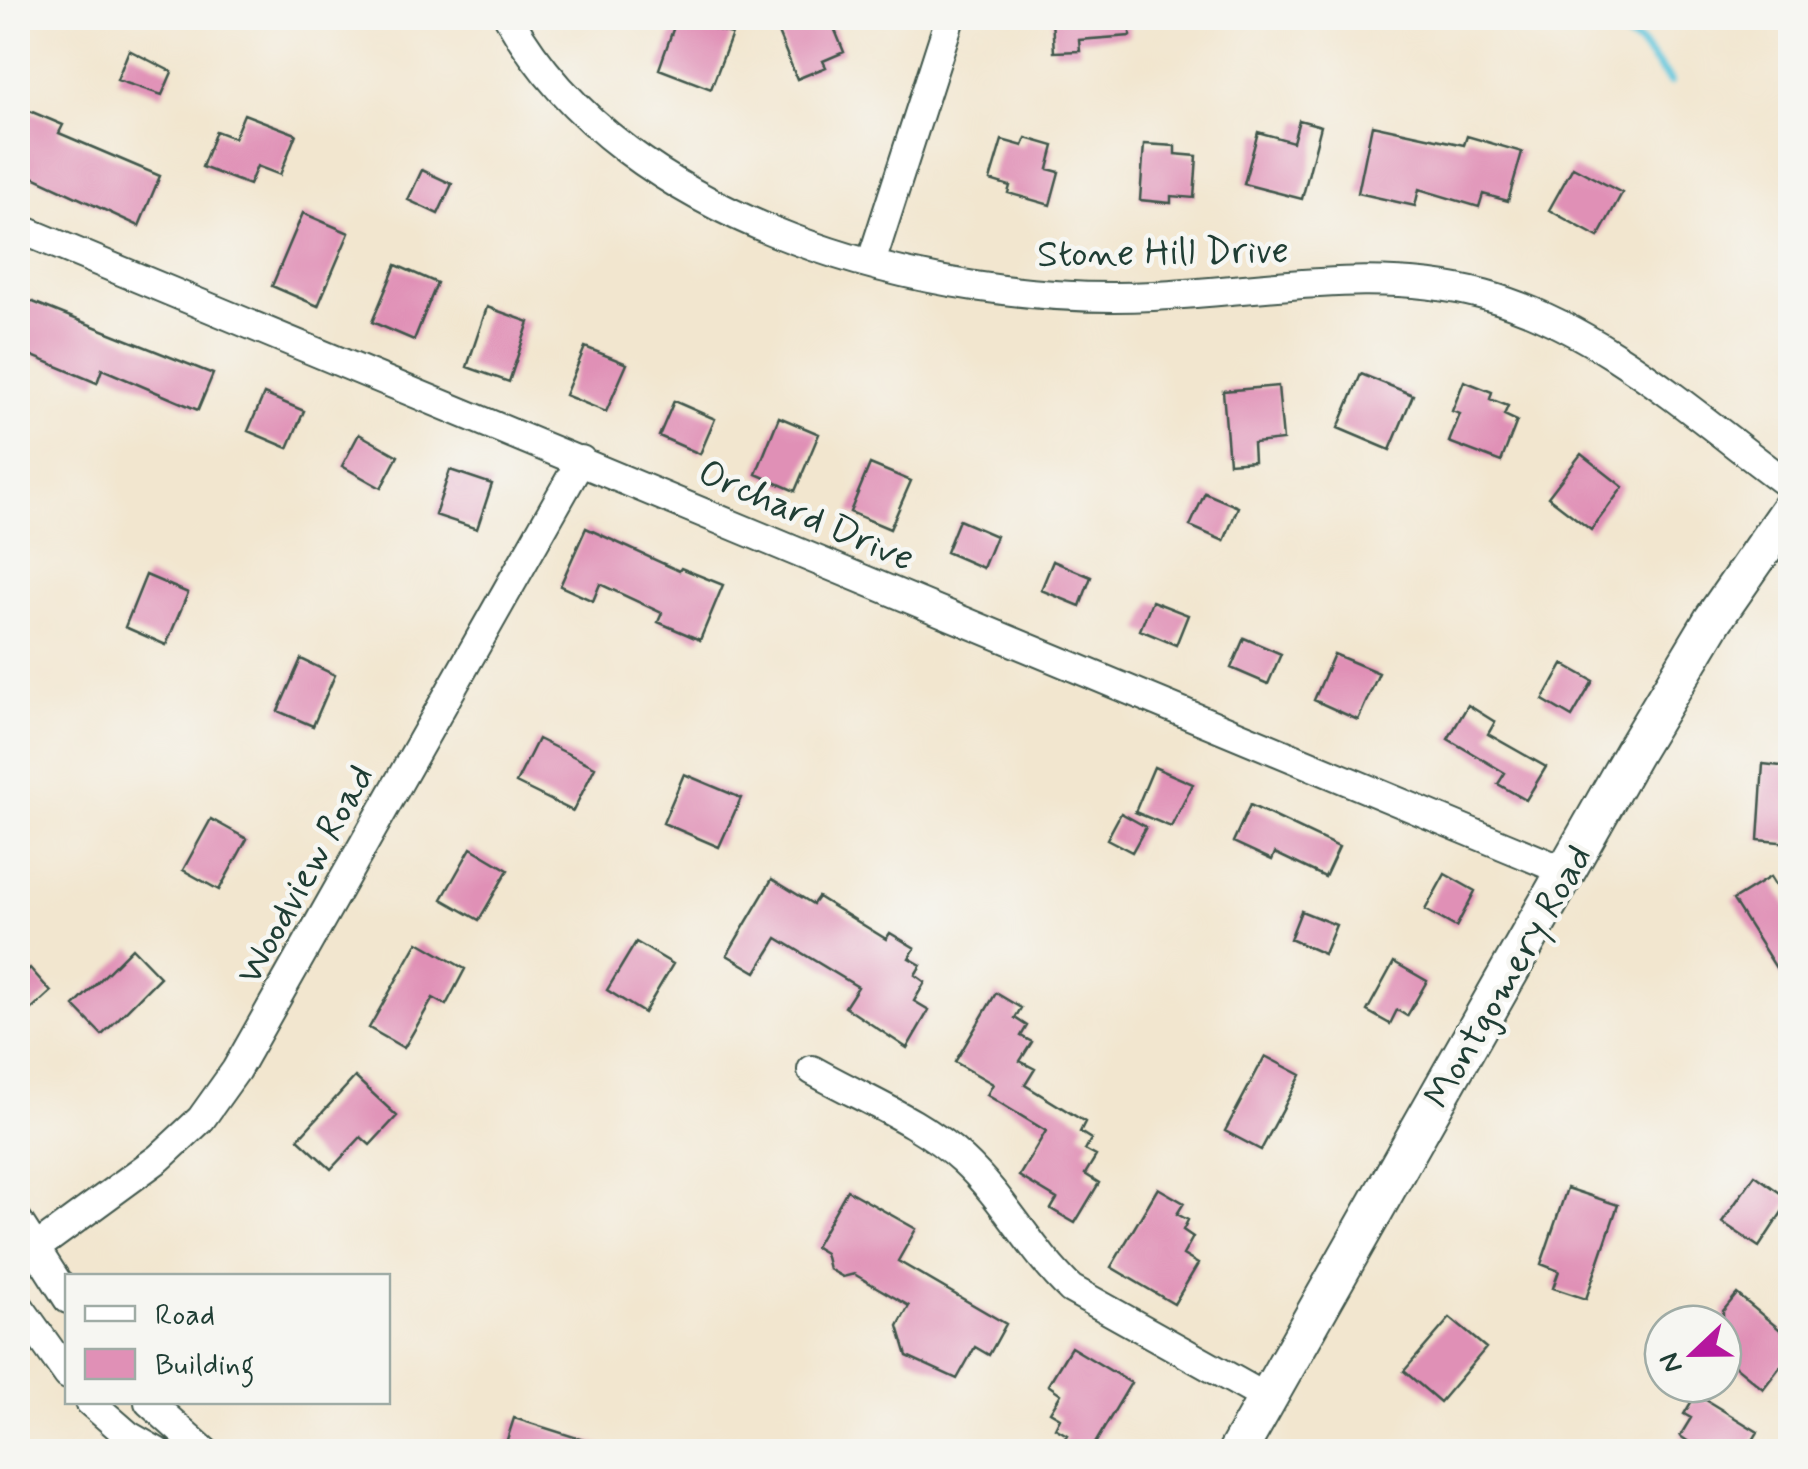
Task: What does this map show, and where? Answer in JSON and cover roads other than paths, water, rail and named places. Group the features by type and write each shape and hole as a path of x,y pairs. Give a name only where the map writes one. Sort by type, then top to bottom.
{"main road":[{"name":"Montgomery Road","path":"1237,1452 1713,620 1790,509"}],"street":[{"name":"Stone Hill Drive","path":"510,18 526,47 576,106 629,152 694,193 777,231 942,281 1074,297 1151,296 1363,281 1427,284 1486,296 1547,320 1608,353 1790,486"},
{"path":"871,262 950,18"},
{"name":"Orchard Drive","path":"18,228 1566,872"},
{"name":"Woodview Road","path":"27,1254 159,1158 200,1120 236,1070 581,460"},
{"path":"812,1070 934,1138 962,1159 1044,1264 1071,1288 1268,1399"},
{"path":"18,1222 27,1254 65,1295"},
{"path":"18,1305 65,1371"},
{"path":"92,1404 129,1436 157,1452"},
{"path":"151,1404 205,1452"}],"waterway":[{"path":"1594,18 1640,43 1670,81"}]}
